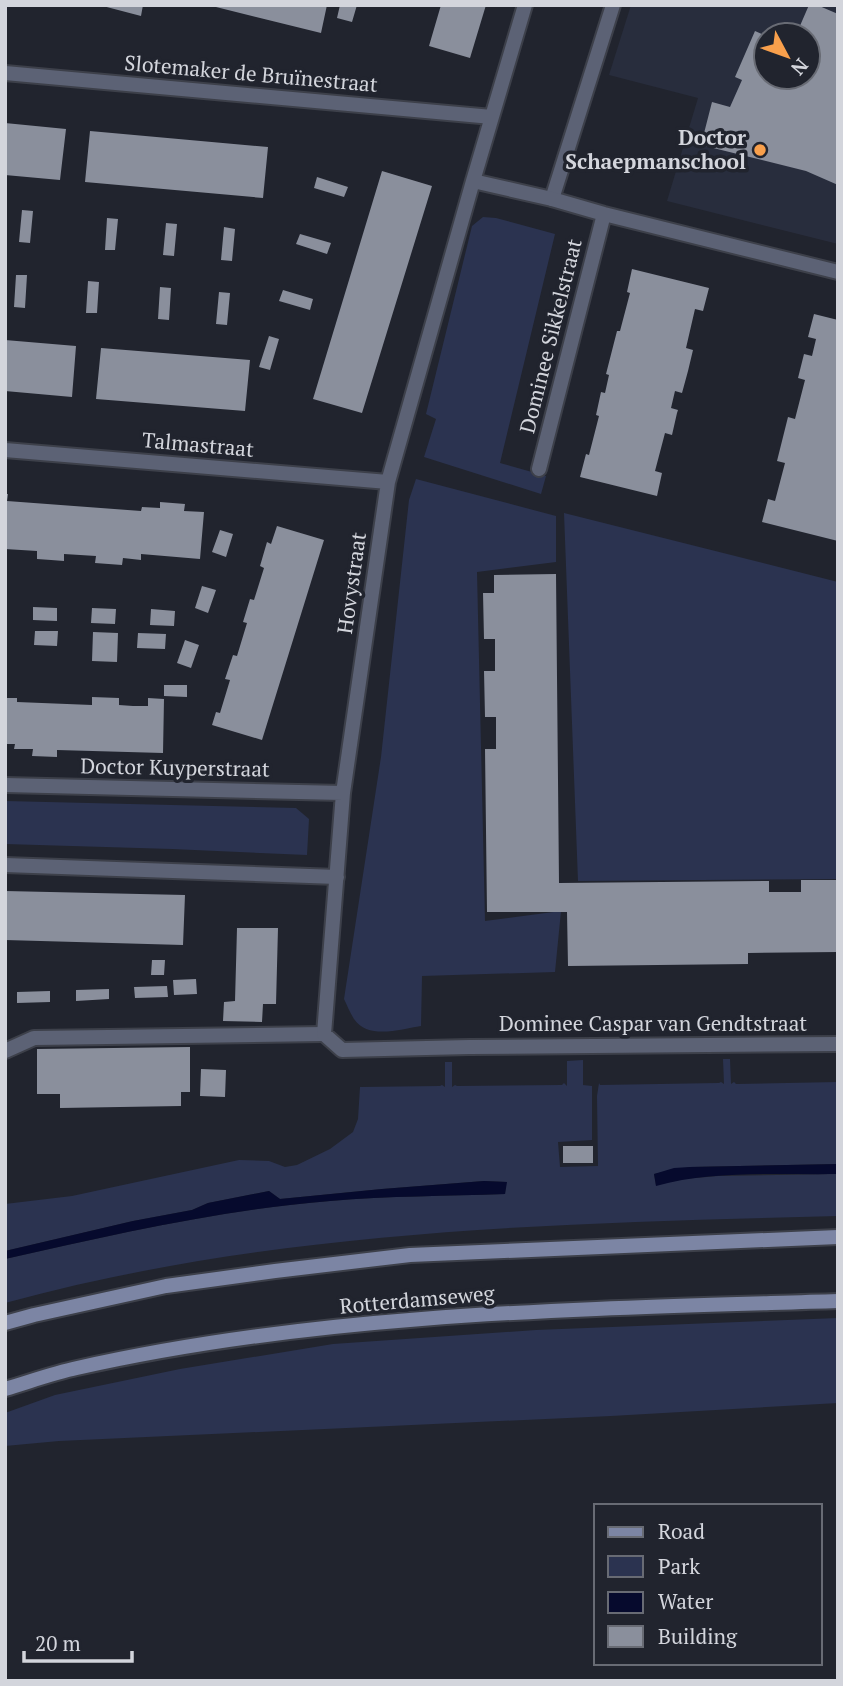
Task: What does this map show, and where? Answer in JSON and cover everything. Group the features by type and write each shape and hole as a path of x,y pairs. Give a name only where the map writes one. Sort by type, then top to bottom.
{"main road":[{"name":"Rotterdamseweg","path":"5,1323 166,1286 410,1255 838,1237"},
{"name":"Rotterdamseweg","path":"5,1388 75,1368 206,1343 390,1321 552,1310 838,1301"}],"street":[{"name":"Hovystraat","path":"324,1034 343,793 388,482 525,5"},
{"path":"552,199 612,5"},
{"name":"Slotemaker de Bruïnestraat","path":"5,73 492,117"},
{"name":"Dominee Sikkelstraat","path":"473,181 838,272"},
{"name":"Dominee Sikkelstraat","path":"539,469 604,214"},
{"name":"Talmastraat","path":"5,450 388,482"},
{"name":"Doctor Kuyperstraat","path":"5,785 343,793"},
{"path":"5,865 337,877"},
{"path":"5,1051 34,1038 324,1034"},
{"name":"Dominee Caspar van Gendtstraat","path":"324,1034 342,1049 838,1044"}],"shaded area":[{"name":"Doctor Schaepmanschool","path":"631,5 838,5 838,244 667,201 698,98 609,75"}],"green space":[{"path":"483,217 555,234 500,463 546,476 541,494 424,457 436,419 426,414 472,226"},
{"path":"416,479 556,516 556,562 477,572 485,921 561,911 555,972 422,976 421,1026 385,1032 360,1025 344,999 381,757 409,500"},
{"path":"564,513 838,582 838,879 578,881"},
{"path":"5,801 296,808 309,819 307,855 5,844"},
{"path":"723,1059 730,1059 731,1084 838,1082 838,1164 690,1167 654,1174 656,1185 718,1176 838,1174 838,1216 629,1222 418,1234 210,1259 107,1278 5,1303 5,1259 166,1224 248,1210 374,1198 505,1194 506,1182 484,1181 280,1199 269,1191 5,1251 5,1204 72,1196 239,1160 269,1161 285,1167 297,1165 330,1149 353,1132 358,1119 360,1087 445,1087 445,1062 452,1062 452,1087 564,1083 567,1086 567,1061 583,1060 583,1085 592,1086 592,1140 558,1142 560,1167 598,1166 599,1083 724,1084"},
{"path":"838,1318 838,1403 59,1441 5,1446 5,1413 55,1395 180,1369 333,1344 536,1330"}],"water":[{"path":"838,1164 838,1174 723,1175 656,1186 654,1174 690,1167"},
{"path":"484,1181 507,1182 505,1194 374,1198 248,1210 166,1224 5,1259 5,1251 269,1191 280,1199"}],"building":[{"path":"99,5 143,5 141,16"},
{"path":"208,5 327,5 321,33"},
{"path":"340,5 357,5 352,22 337,18"},
{"path":"441,5 486,5 470,58 429,46"},
{"path":"809,5 817,5 838,14 838,185 806,171 701,145 712,102 730,107 742,80 735,77 752,38 752,91 822,91 822,21 802,21"},
{"path":"5,123 66,129 60,180 5,175"},
{"path":"90,131 268,147 263,198 85,182"},
{"path":"382,171 432,186 362,413 313,399"},
{"path":"317,177 348,187 344,197 314,188"},
{"path":"22,210 33,211 30,243 19,242"},
{"path":"107,218 118,219 115,250 105,250"},
{"path":"166,223 177,224 174,256 163,255"},
{"path":"224,227 235,229 232,261 221,260"},
{"path":"300,234 331,243 327,254 296,244"},
{"path":"632,269 709,288 703,311 695,309 686,348 693,350 688,371 682,393 675,391 671,408 678,410 672,435 665,433 655,471 662,473 657,496 580,477 586,454 589,455 599,416 596,415 601,392 605,393 609,375 606,374 630,293 627,292"},
{"path":"16,275 27,275 25,308 14,307"},
{"path":"88,281 99,282 97,313 86,313"},
{"path":"160,287 171,288 169,320 158,319"},
{"path":"283,290 313,299 310,310 279,301"},
{"path":"219,292 230,293 227,325 216,324"},
{"path":"814,314 838,320 838,541 762,522 768,499 775,501 785,463 777,461 788,417 795,419 805,380 798,378 804,354 812,356 816,339 808,337"},
{"path":"269,336 279,339 270,370 259,367"},
{"path":"5,340 76,346 72,397 5,391"},
{"path":"101,348 250,360 245,411 96,399"},
{"path":"5,494 8,494 7,501 141,511 142,507 160,508 160,502 185,504 184,511 204,512 200,559 141,554 141,560 123,558 122,565 95,563 96,556 64,554 64,561 37,559 37,551 5,549"},
{"path":"277,526 324,540 262,740 212,725 216,712 220,713 230,680 225,679 233,655 237,656 247,623 243,622 250,599 254,600 264,568 260,566 267,542 271,544"},
{"path":"220,530 233,534 226,557 212,552"},
{"path":"556,574 559,883 769,881 769,892 801,892 801,880 838,880 838,952 748,953 748,964 568,966 567,912 487,912 485,749 496,749 496,717 485,717 484,671 495,671 495,639 484,639 483,593 494,593 494,575"},
{"path":"202,586 216,590 208,613 195,608"},
{"path":"33,607 57,608 57,621 33,620"},
{"path":"92,608 116,609 115,624 91,623"},
{"path":"151,609 175,611 174,626 150,625"},
{"path":"35,631 58,631 57,646 34,645"},
{"path":"93,632 118,633 117,662 92,661"},
{"path":"138,633 166,634 165,649 137,648"},
{"path":"185,640 199,645 191,668 177,663"},
{"path":"164,685 187,685 187,697 164,696"},
{"path":"92,697 119,698 119,705 133,706 148,706 148,698 164,699 163,753 57,750 57,757 32,756 33,749 14,749 15,744 5,744 5,698 17,698 17,702 92,705"},
{"path":"5,891 185,895 183,945 5,940"},
{"path":"237,928 278,928 276,1004 263,1004 262,1022 223,1021 224,1002 235,1001"},
{"path":"152,960 165,960 164,975 151,975"},
{"path":"196,979 197,994 174,995 173,980"},
{"path":"167,986 168,997 135,998 134,987"},
{"path":"109,989 109,999 76,1001 76,990"},
{"path":"50,991 50,1002 17,1003 17,992"},
{"path":"190,1047 190,1092 181,1092 181,1106 60,1108 60,1094 37,1094 37,1049"},
{"path":"201,1069 226,1070 225,1097 200,1096"},
{"path":"563,1146 593,1146 593,1163 563,1163"}],"place":[{"name":"Doctor Schaepmanschool","path":"760,150"}]}
